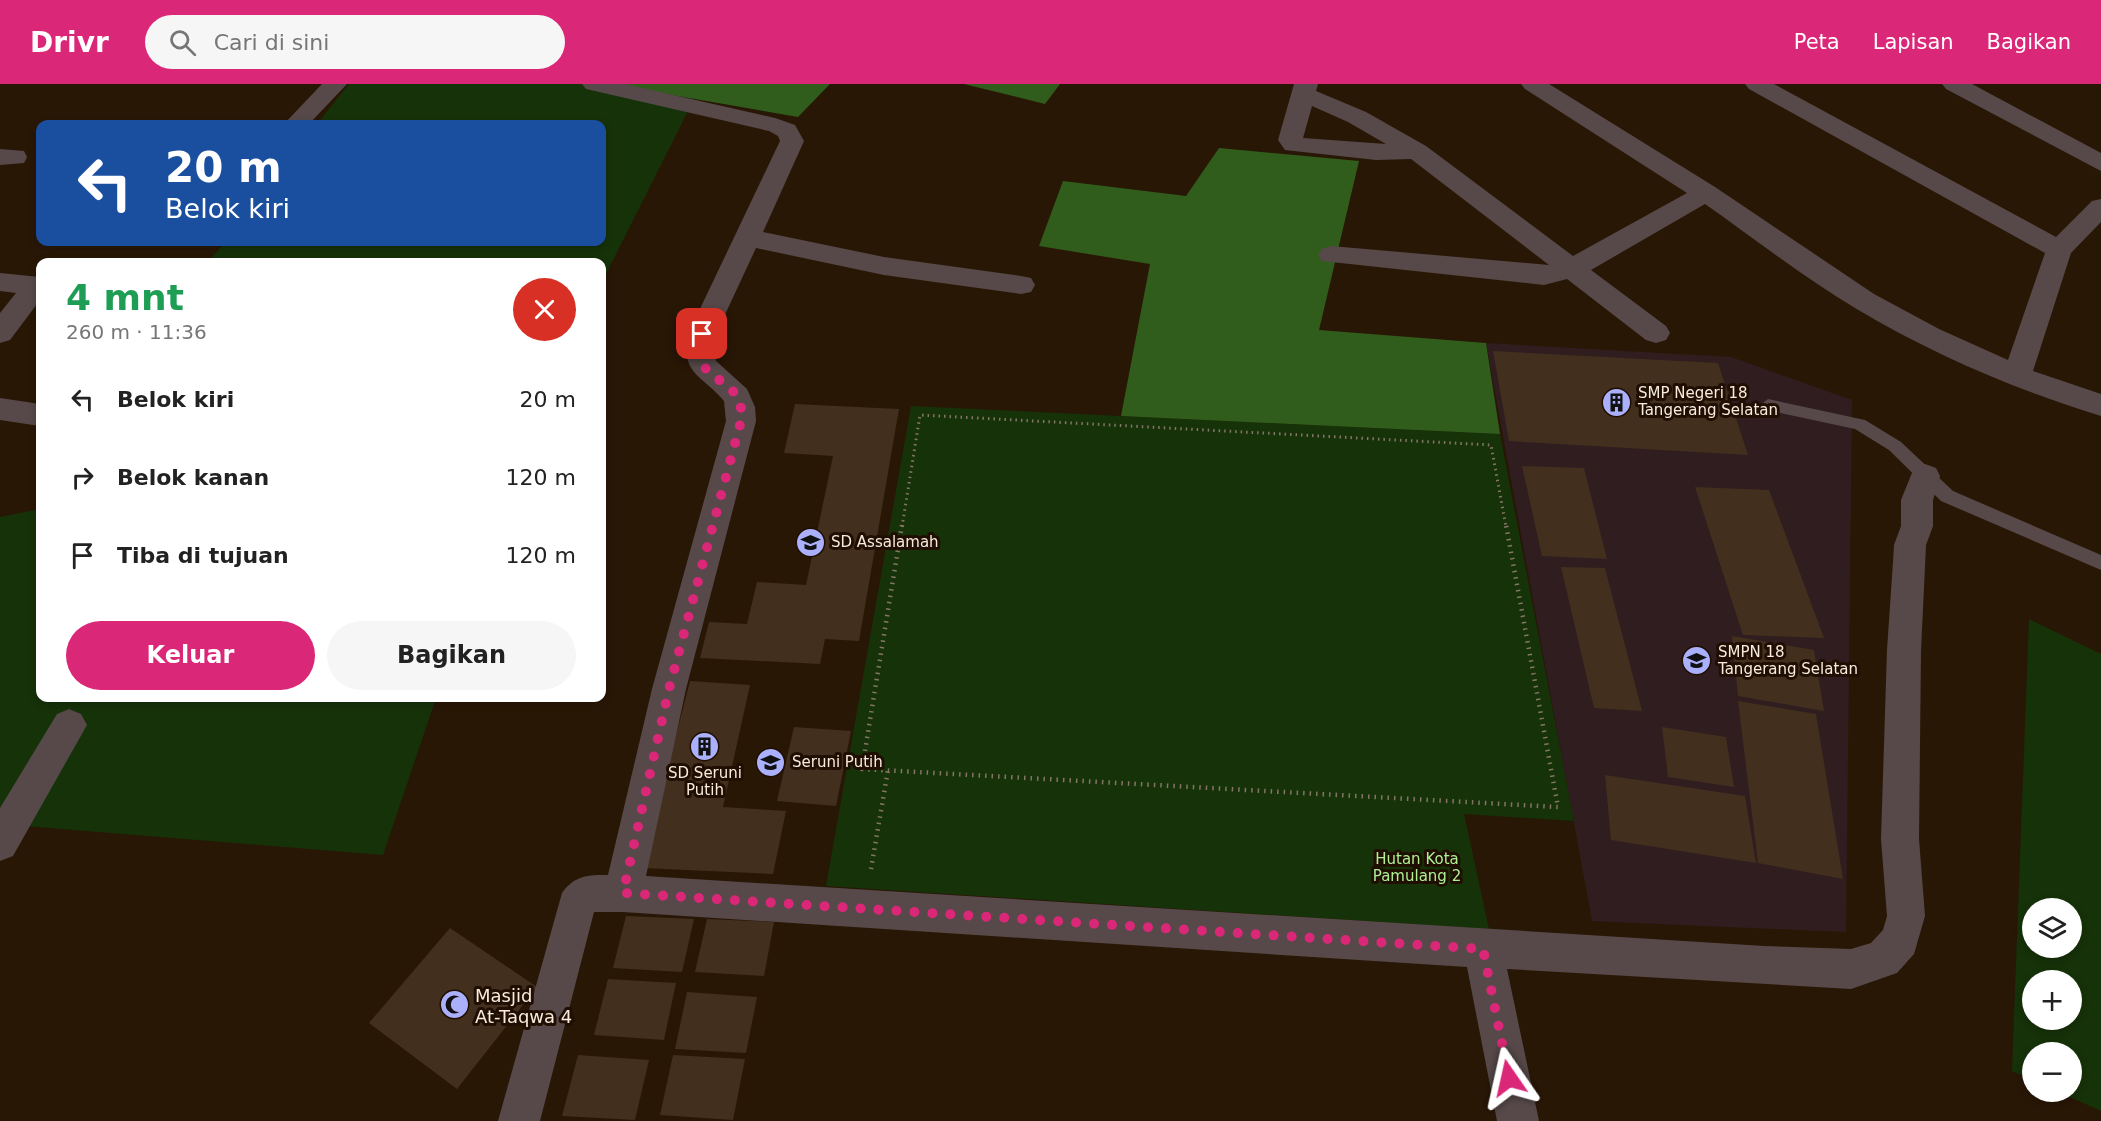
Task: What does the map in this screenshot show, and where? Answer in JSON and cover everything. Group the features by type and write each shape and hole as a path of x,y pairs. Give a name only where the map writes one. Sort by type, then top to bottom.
{"street":[{"path":"300,120 335,84"},
{"path":"594,84 785,129 792,141 702,334 699,354 704,366 737,395 742,405 741,421 669,689 623,893"},
{"path":"1533,84 1706,193 1864,301 1929,336 2017,376 2101,405"},
{"path":"1757,84 2060,250"},
{"path":"1958,85 2101,163"},
{"path":"1417,151 1376,152 1294,145 1290,140 1305,89 1417,151 1656,333"},
{"path":"1331,255 1528,276 1556,274 1572,269 1706,193"},
{"path":"2017,376 2060,250 2101,207"},
{"path":"747,237 884,266 1021,285"},
{"path":"0,282 36,286"},
{"path":"0,333 36,290"},
{"path":"0,409 36,414"},
{"path":"519,1121 578,902 584,894 623,893 1752,966 1851,969 1883,959 1900,940 1906,916 1900,839 1904,650 1910,545 1917,526 1917,500 1925,476"},
{"path":"0,843 69,725"},
{"path":"1483,949 1518,1121"}],"lane":[{"path":"1768,405 1859,424 1895,446 1947,496 2012,522 2101,563"}],"path":[{"path":"920,415 1491,445 1558,807 888,771 862,769 920,415"},
{"path":"864,908 888,771"}],"shaded area":[{"name":"SMPN 18 Tangerang Selatan","path":"1486,343 1731,357 1852,400 1846,932 1592,921"}],"green space":[{"path":"349,84 609,84 694,99 606,274 606,258 211,258 222,246 606,246 606,120 320,120"},
{"path":"609,84 830,84 798,117"},
{"path":"964,84 1060,84 1045,104"},
{"path":"1219,148 1359,161 1319,330 1486,343 1500,434 1121,416 1150,264 1039,246 1063,181 1186,196"},
{"name":"Hutan Kota Pamulang 2","path":"911,406 1500,434 1574,821 1464,814 1489,929 826,886"},
{"path":"36,510 36,702 435,702 383,855 0,824 0,517"},
{"path":"2029,619 2101,654 2101,1111 2081,1102 2082,1042 2022,1042 2022,1076 2012,1071"}],"building":[{"name":"SMP Negeri 18 Tangerang Selatan","path":"1493,351 1718,363 1748,455 1509,441"},
{"name":"SD Assalamah","path":"795,404 899,409 859,641 825,639 820,664 700,658 709,622 747,624 757,582 806,585 833,456 784,453"},
{"path":"1522,466 1584,468 1607,559 1542,556"},
{"path":"1695,487 1769,490 1824,638 1743,635"},
{"path":"1561,567 1605,568 1642,711 1594,708"},
{"path":"1732,636 1814,650 1824,711 1738,696"},
{"name":"SD Seruni Putih","path":"690,681 750,685 723,807 786,811 773,874 642,868"},
{"path":"1738,701 1816,714 1843,879 1758,863"},
{"name":"SD Seruni Putih","path":"794,727 851,731 836,806 777,801"},
{"path":"1662,727 1726,737 1734,787 1668,777"},
{"path":"1605,775 1745,796 1756,863 1611,840"},
{"path":"626,916 694,919 682,972 613,968"},
{"path":"707,919 774,922 764,976 695,972"},
{"name":"Masjid At-Taqwa 4","path":"450,928 537,987 457,1089 369,1023"},
{"path":"608,979 676,983 664,1040 594,1035"},
{"path":"687,992 757,997 746,1053 675,1049"},
{"path":"578,1055 649,1060 635,1120 562,1116"},
{"path":"673,1055 745,1059 733,1120 660,1115"}],"place":[{"name":"SMP Negeri 18 Tangerang Selatan","path":"1617,402"},
{"name":"SD Assalamah","path":"810,542"},
{"name":"SMPN 18 Tangerang Selatan","path":"1697,661"},
{"name":"SD Seruni Putih","path":"705,746"},
{"name":"Seruni Putih","path":"771,762"},
{"name":"Masjid At-Taqwa 4","path":"454,1005"}],"route":[{"path":"702,334 699,354 704,366 737,395 742,405 741,421 725,471 669,689 623,893 1483,949 1509,1078"}]}
